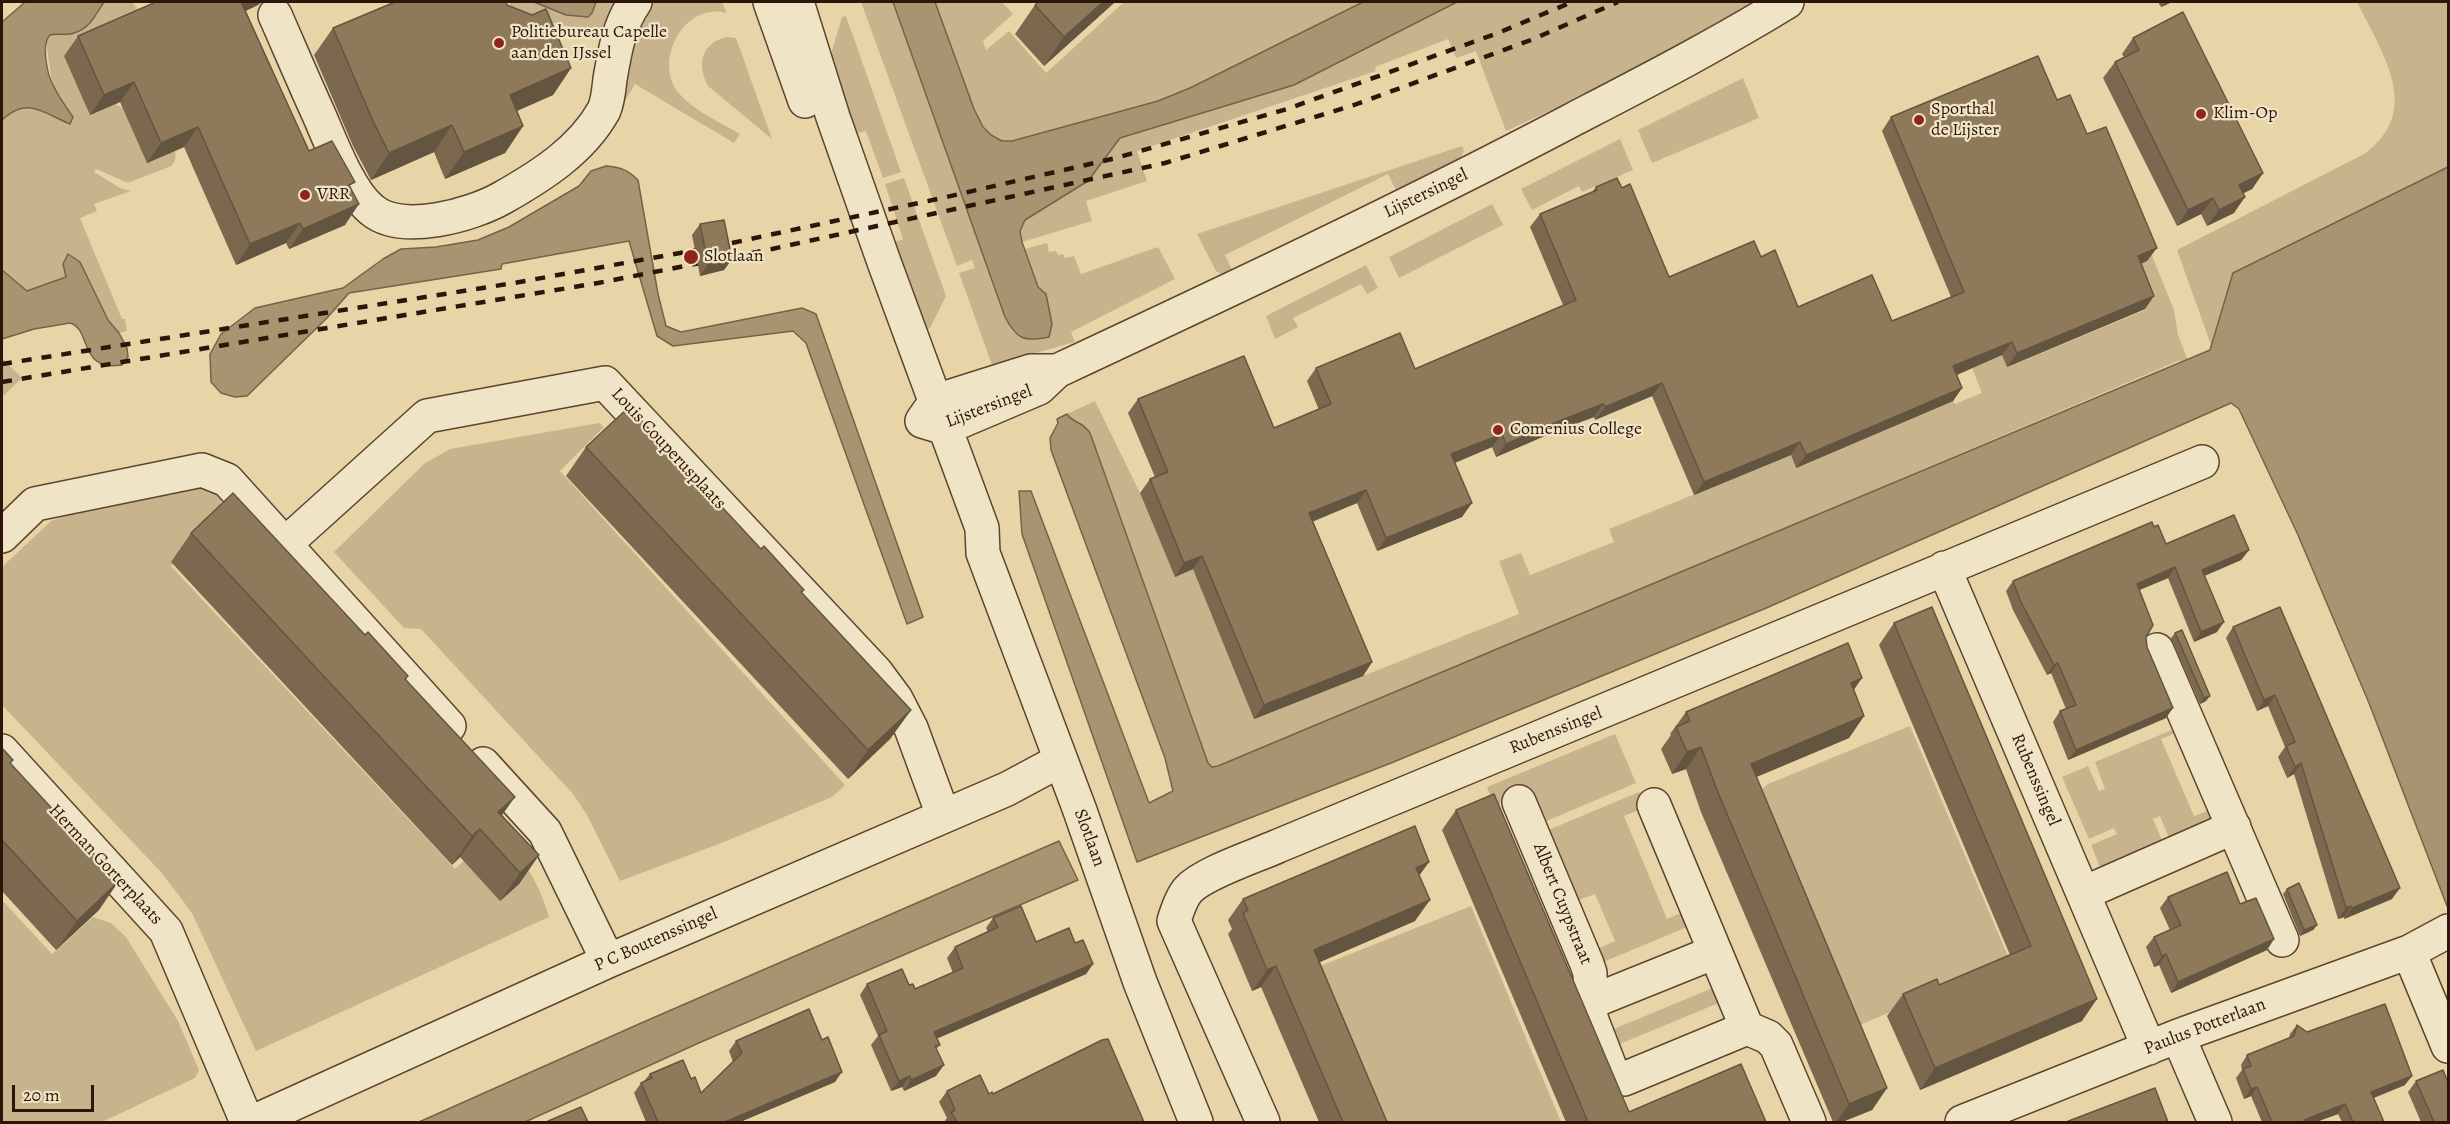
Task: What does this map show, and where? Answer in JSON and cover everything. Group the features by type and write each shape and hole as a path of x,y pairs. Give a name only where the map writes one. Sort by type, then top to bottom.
{"street":[{"path":"275,15 340,163 361,197 372,210 386,219 425,221 467,214 494,202 528,183 558,162 585,138 605,108 616,41 625,17 635,2"},
{"name":"Slotlaan","path":"771,2 934,417 982,528 983,553 1061,760 1140,982 1196,1122"},
{"name":"Slotlaan","path":"797,2 934,417"},
{"name":"Lijstersingel","path":"934,417 1031,370 1057,370 1213,298 1484,166 1731,36 1787,2"},
{"name":"Louis Couperusplaats","path":"284,545 427,416 605,383 876,672 896,699 911,728 944,815"},
{"name":"Rubenssingel","path":"1263,1122 1174,921 1188,890 1215,873 2202,462"},
{"path":"2,536 35,504 202,470 227,480 545,832 608,961"},
{"name":"Rubenssingel","path":"1944,568 2084,893 2164,1042 2214,1122"},
{"path":"2157,650 2282,940"},
{"name":"Herman Gorterplaats","path":"2,751 166,931 247,1122"},
{"name":"P C Boutenssingel","path":"253,1122 608,961 1007,789 1061,760"},
{"name":"Albert Cuypstraat","path":"1520,802 1587,964 1590,973 1592,1024 1613,1075 1620,1079 1747,1028"},
{"path":"1654,805 1747,1028 1768,1037 1776,1045 1809,1122"},
{"path":"2084,893 2234,827"},
{"name":"Paulus Potterlaan","path":"1962,1122 2164,1042 2409,952 2448,931"},
{"path":"1591,1002 1716,952"},
{"path":"2409,952 2448,1046"}],"shaded area":[{"path":"25,2 104,2 92,20 80,31 50,35 47,39 45,52 49,74 57,93 73,117 70,124 35,109 27,108 19,109 2,120 2,22"},
{"path":"104,2 132,2 138,10 115,104 175,151 176,155 171,166 128,183 96,169 94,172 120,188 131,191 94,204 97,211 80,218 122,319 125,319 127,331 119,333 108,321 93,292 66,277 27,291 2,270 2,120 19,109 27,108 45,110 73,119 52,84 46,41 50,35 75,33 97,15"},
{"path":"509,2 534,2 588,17 596,2 619,2 605,27 591,32 514,13"},
{"path":"534,2 596,2 588,17 566,15"},
{"path":"655,2 722,2 727,13 712,12 698,16 686,24 671,50 669,64 671,79 678,92 698,110 740,134 734,143 635,84 625,101 621,97 625,61 645,15"},
{"path":"861,2 893,2 1005,317 1013,332 1039,339 1049,337 1038,287 1025,249 1047,243 1049,252 1056,251 1058,255 1063,254 1065,258 1074,256 1081,274 1158,247 1175,279 1071,332 1075,342 992,365 959,273 975,268 972,260 957,266"},
{"path":"893,2 935,2 974,109 983,127 1002,141 1012,141 1158,101 1190,88 1363,2 1457,2 1294,85 1120,138 1088,181 1025,220 1020,231 1022,242 1038,287 1046,294 1052,324 1049,337 1027,339 1013,331 1005,317"},
{"path":"935,2 1002,2 1013,14 983,41 986,50 1009,31 1046,73 1124,2 1363,2 1190,88 1158,101 1012,141 1002,141 983,127 974,109"},
{"path":"1457,2 1766,2 1734,26 1506,131 1476,51 1456,58 1448,39 1375,67 1376,71 1137,151 1147,181 1086,201 1092,221 1022,242 1020,231 1025,220 1088,181 1120,138 1294,85"},
{"path":"2357,2 2448,2 2448,167 2233,273 2211,345 2177,250 2364,154 2382,137 2392,119 2395,100 2392,81 2386,61"},
{"path":"846,16 901,172 883,178 866,131 848,136 828,64 842,17"},
{"path":"727,37 736,38 772,139 708,86 704,78 702,62 707,49"},
{"path":"1743,78 1759,118 1652,163 1638,130"},
{"path":"1620,139 1633,170 1582,192 1579,186 1532,210 1521,189"},
{"path":"1462,146 1464,151 1460,159 1397,192 1388,174 1225,255 1234,274 1225,276 1216,271 1197,234"},
{"path":"606,166 624,170 638,180 658,294 666,326 681,332 802,308 816,314 923,617 907,624 806,343 793,331 673,346 657,336 629,241 502,264 501,269 349,293 327,318 247,396 235,397 221,393 211,382 210,354 221,334 255,308 343,288 401,249 436,247 478,240 509,227 579,186 591,171"},
{"path":"2448,167 2447,906 2369,703 2298,535 2239,409 2231,403 1764,609 1391,763 1137,862 1022,534 1019,491 1031,491 1149,803 1173,791 1165,758 1051,450 1050,438 1058,423 1057,419 1067,414 1090,433 1208,763 1212,767 1218,766 2210,350 2233,273"},
{"path":"904,178 946,296 930,328 920,332 887,245 903,239 885,184"},
{"path":"1492,204 1503,225 1399,278 1389,257"},
{"path":"2140,226 2174,310 2178,335 2188,360 2178,361 1474,660 1218,766 1212,767 1208,763 1090,433 1067,414 1095,401 1140,493 1175,576 1193,569 1325,691 1519,614 1499,561 1521,553 1530,575 1614,542 1609,529 1791,455 1796,468 1953,401 1955,404 1982,393 1972,368 2002,355 2008,367 2145,310 2128,269"},
{"path":"68,254 80,262 108,320 119,333 127,348 128,357 122,365 98,362 92,356 77,327 70,323 34,329 2,339 2,270 27,291 66,277 63,264"},
{"path":"1366,265 1378,288 1367,294 1361,284 1293,318 1298,327 1275,339 1266,316"},
{"path":"2,358 22,378 2,397"},
{"path":"599,423 604,427 560,471 845,785 832,797 724,842 620,881 587,815 573,794 421,629 404,628 334,552 424,464 450,449"},
{"path":"204,485 222,495 216,530 213,526 171,566 455,869 497,831 529,871 549,917 256,1051 192,913 161,872 2,705 2,567 51,521 80,510"},
{"path":"1910,726 2010,961 1841,1033 1746,802 1768,784"},
{"path":"2179,727 2181,731 2161,739 2194,816 2213,809 2212,821 2171,843 2160,816 2153,819 2164,845 2102,872 2091,845 2117,834 2114,828 2089,839 2062,777 2088,766 2099,791 2105,789 2095,762"},
{"path":"1615,734 1636,783 1542,823 1529,792 1494,806 1487,787"},
{"path":"1639,792 1646,807 1624,816 1667,919 1690,909 1692,925 1596,965 1590,952 1615,941 1595,894 1576,901 1546,831"},
{"path":"1059,841 1078,880 701,1042 525,1122 419,1122 639,1024"},
{"path":"2,900 52,954 93,917 111,923 126,937 178,1021 199,1070 195,1078 102,1122 2,1122"},
{"path":"1471,906 1561,1122 1365,1122 1310,970"},
{"path":"1715,987 1721,1002 1615,1046 1609,1031"}],"building":[{"path":"156,2 241,2 309,151 332,141 355,182 349,185 359,204 303,229 300,223 250,244 198,127 161,143 134,82 104,95 78,36"},
{"path":"395,2 506,2 507,5 532,15 546,9 571,68 510,95 523,126 464,152 452,125 389,153 333,28"},
{"path":"1039,2 1103,2 1064,37 1035,5"},
{"path":"2183,12 2263,173 2239,185 2245,197 2219,210 2213,198 2188,210 2115,62 2139,50 2133,38"},
{"path":"2038,56 2057,100 2070,95 2087,134 2106,127 2157,248 2138,256 2154,296 2017,353 2012,342 1953,366 1962,388 1806,455 1800,442 1704,482 1662,383 1605,407 1603,404 1564,419 1506,444 1502,434 1451,454 1472,503 1386,538 1366,490 1309,513 1372,662 1264,705 1202,556 1184,563 1150,479 1168,472 1138,399 1244,356 1274,428 1331,404 1316,368 1400,333 1415,369 1576,300 1540,214 1597,190 1596,187 1617,178 1622,188 1630,184 1669,277 1754,241 1761,257 1775,250 1798,307 1872,275 1892,321 1964,292 1891,117"},
{"path":"724,220 732,259 708,264 700,224"},
{"path":"629,407 761,549 764,546 804,590 801,592 911,710 868,750 586,447"},
{"path":"233,493 365,635 368,632 408,676 405,679 515,797 498,812 539,855 520,873 480,829 472,836 191,533"},
{"path":"2234,515 2249,550 2202,570 2224,622 2201,632 2175,567 2137,584 2153,625 2146,637 2147,647 2173,708 2076,750 2060,711 2076,705 2058,663 2054,665 2020,600 2013,581 2152,522 2154,527 2158,525 2166,544"},
{"path":"1932,607 2097,999 1935,1068 1903,994 1937,979 1939,985 2031,946 1894,623"},
{"path":"2280,607 2400,888 2352,908 2351,906 2346,908 2301,763 2295,767 2286,746 2295,742 2275,695 2264,700 2233,627"},
{"path":"2182,630 2210,696 2204,698 2175,633"},
{"path":"1848,643 1862,678 1851,683 1864,716 1751,764 1887,1088 1849,1104 1701,747 1687,752 1676,727 1690,721 1686,712"},
{"path":"2,748 13,760 10,763 119,881 77,921 2,840"},
{"path":"1494,794 1629,1112 1741,1064 1766,1122 1588,1122 1456,810"},
{"path":"1415,826 1429,862 1416,868 1430,900 1314,950 1387,1122 1343,1122 1276,966 1267,970 1243,913 1248,910 1243,899"},
{"path":"2227,872 2240,904 2256,898 2274,939 2178,982 2166,954 2162,956 2154,937 2181,925 2168,897"},
{"path":"2299,883 2317,925 2304,930 2287,889"},
{"path":"1021,906 1036,942 1069,928 1075,943 1083,940 1093,964 934,1032 940,1045 935,1046 944,1065 911,1080 910,1076 899,1081 879,1035 887,1031 867,984 902,969 909,985 913,984 915,989 963,968 955,947 998,927 993,918"},
{"path":"2385,1004 2412,1076 2371,1092 2384,1122 2353,1122 2345,1104 2304,1120 2305,1122 2272,1122 2257,1087 2251,1089 2243,1069 2251,1066 2247,1055 2294,1036 2297,1025 2307,1032"},
{"path":"809,1009 822,1040 828,1037 842,1072 725,1122 658,1122 641,1083 652,1078 650,1074 683,1060 691,1079 695,1077 701,1093 742,1053 736,1041"},
{"path":"1108,1039 1144,1122 957,1122 951,1112 955,1110 947,1091 980,1075 989,1094 992,1092 993,1094"},
{"path":"2443,1070 2448,1082 2448,1122 2434,1122 2416,1081"},
{"path":"2155,1088 2168,1122 2066,1122"},
{"path":"581,1107 588,1122 546,1122"}],"railway":[{"path":"2,364 514,283 713,247 1116,158 1287,109 1498,33 1572,2"},
{"path":"2,382 598,283 772,249 1165,163 1354,105 1531,40 1618,2"}],"place":[{"name":"Politiebureau Capelle aan den IJssel","path":"499,43"},
{"name":"Klim-Op","path":"2201,114"},
{"name":"Sporthal de Lijster","path":"1919,120"},
{"name":"VRR","path":"305,195"},
{"name":"Slotlaan","path":"691,257"},
{"name":"Comenius College","path":"1498,430"}]}
